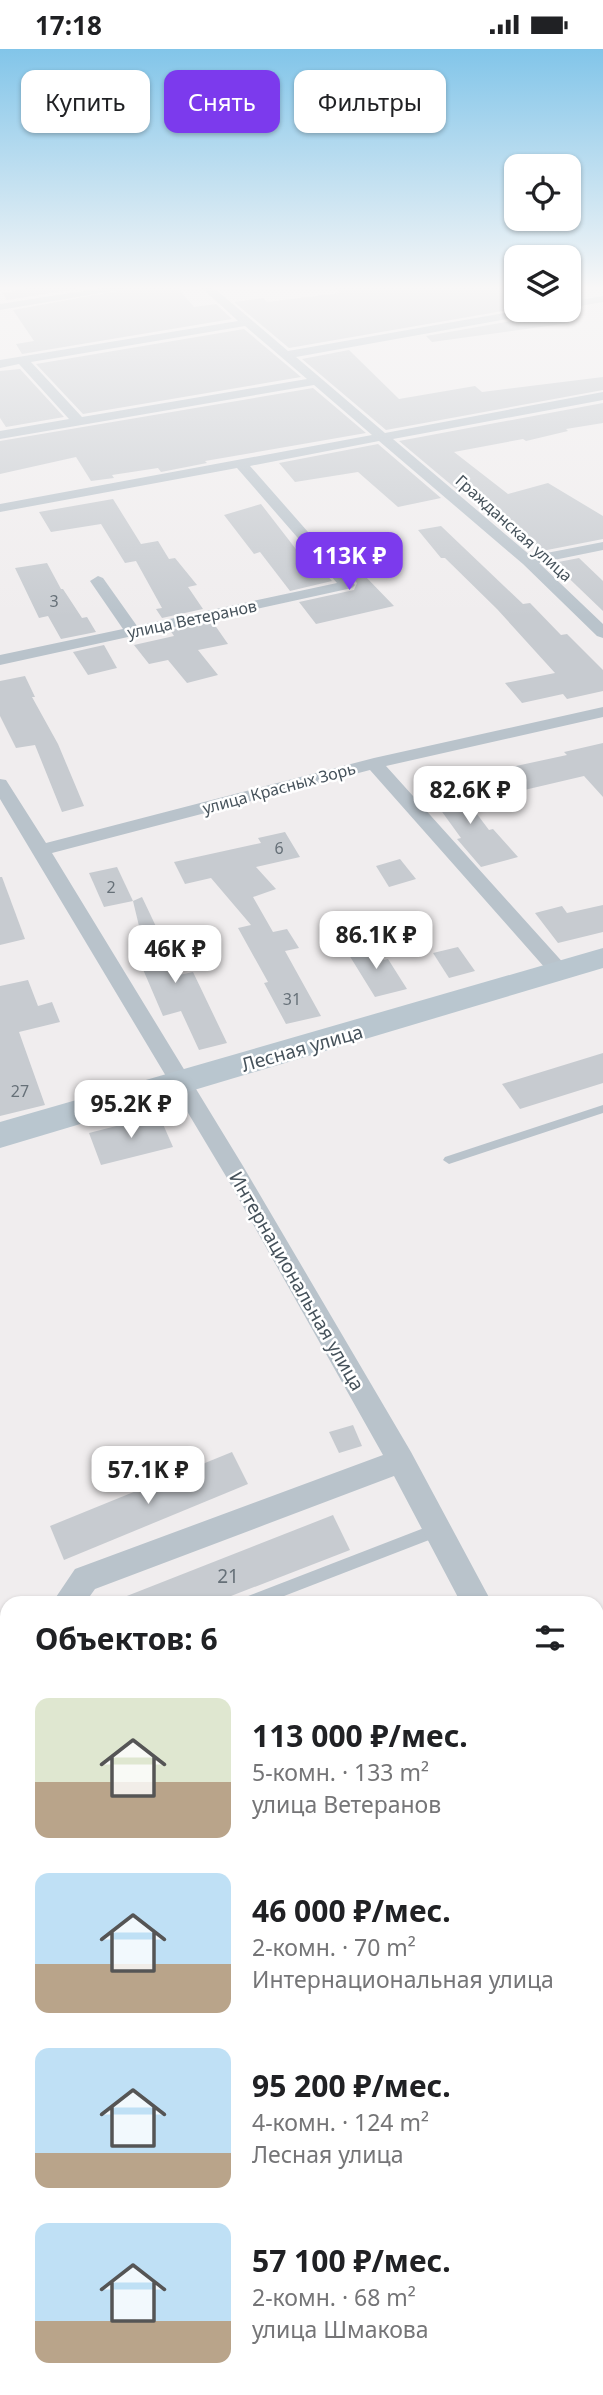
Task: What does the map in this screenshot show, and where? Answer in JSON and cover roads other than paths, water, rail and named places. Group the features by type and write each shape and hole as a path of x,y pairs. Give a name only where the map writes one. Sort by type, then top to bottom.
{"street":[{"path":"56,397 79,422"},
{"path":"0,435 221,397"},
{"name":"Гражданская улица","path":"336,397 528,561 603,633"},
{"path":"0,508 595,397"},
{"name":"улица Ветеранов","path":"0,660 347,585 240,463"},
{"path":"528,561 603,546"},
{"path":"98,581 133,632"},
{"name":"улица Красных Зорь","path":"39,851 374,763 603,712"},
{"path":"374,763 561,972"},
{"name":"Интернациональная улица","path":"0,783 5,806 39,851 180,1083 401,1461 473,1596"},
{"name":"Лесная улица","path":"0,1135 603,958"},
{"path":"72,1596 85,1579 401,1461"}],"lane":[{"path":"449,1160 603,1109"},
{"path":"275,1596 437,1530"}]}
